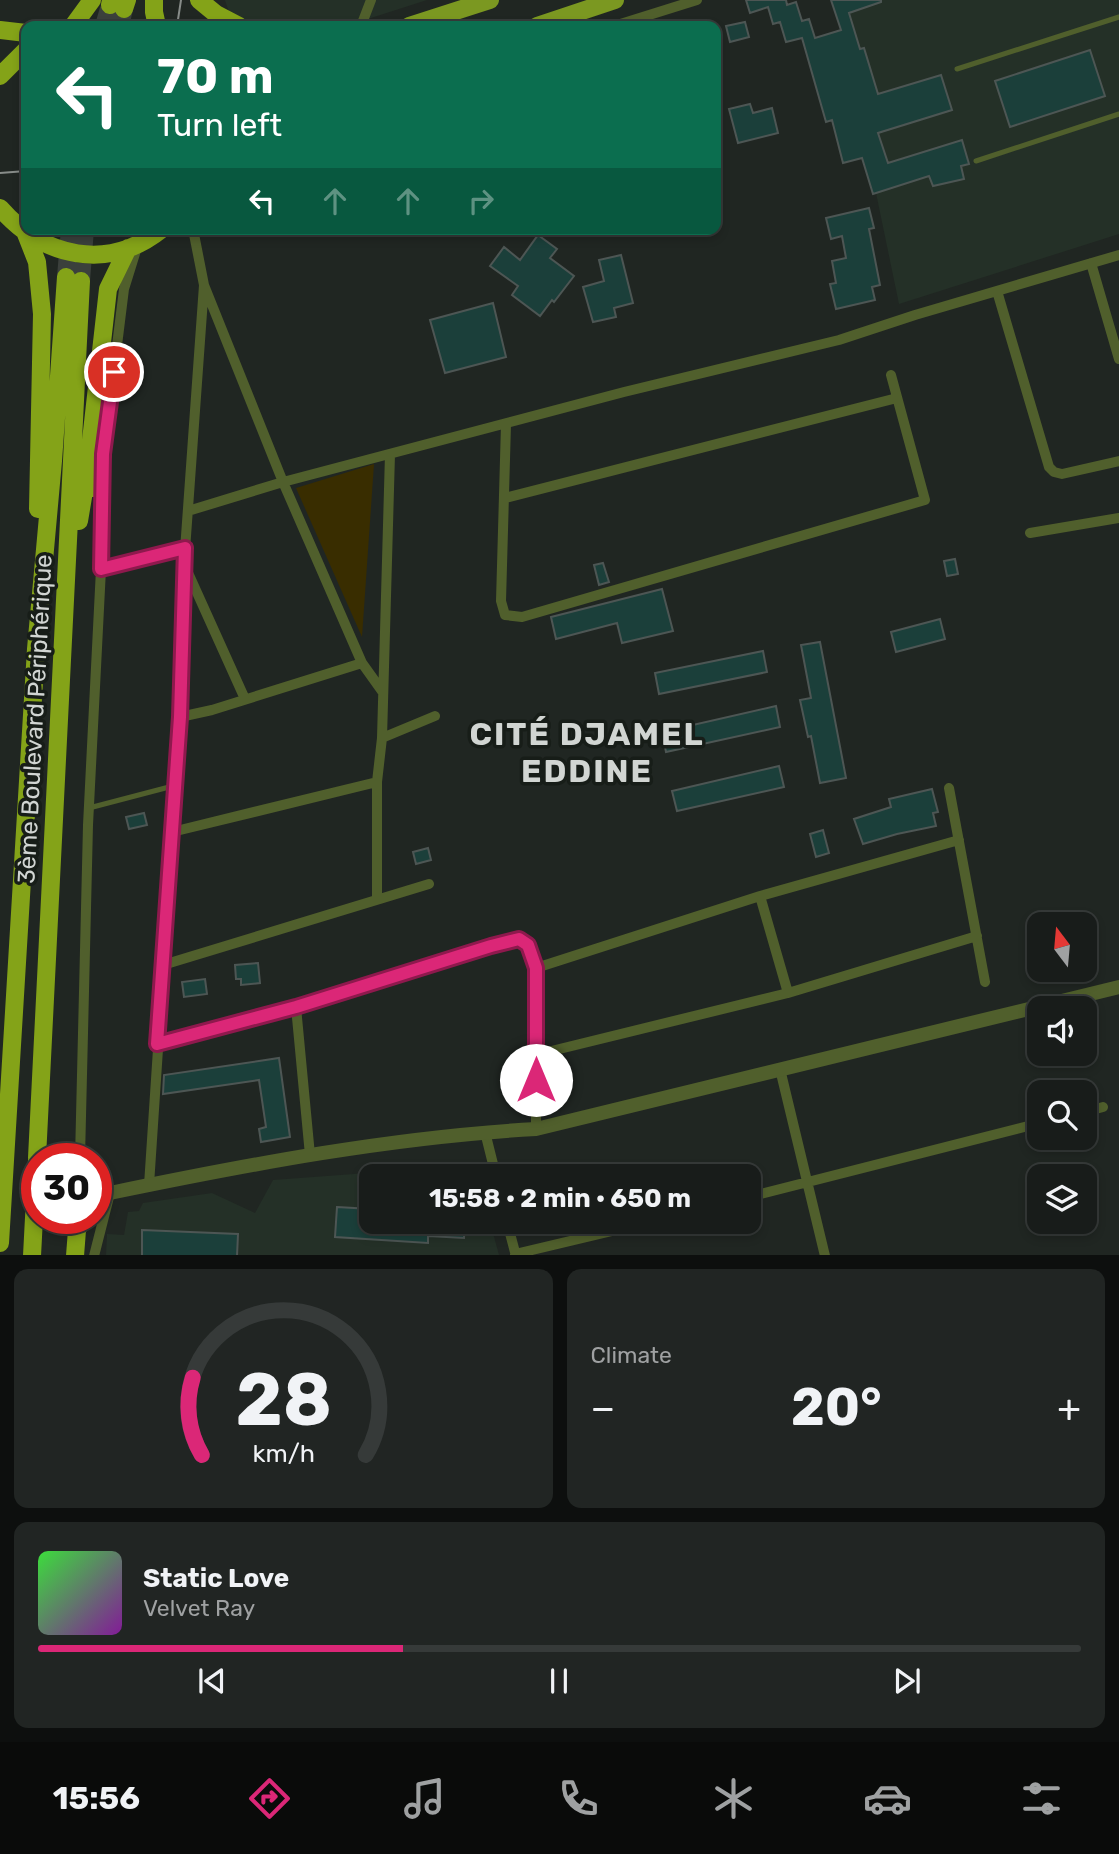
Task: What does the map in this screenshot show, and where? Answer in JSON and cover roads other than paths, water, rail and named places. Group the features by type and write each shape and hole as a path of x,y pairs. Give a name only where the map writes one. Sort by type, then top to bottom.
{"highway":[{"path":"77,21 92,0"},
{"path":"154,0 156,21"},
{"path":"199,0 229,21"},
{"path":"0,30 21,32"},
{"path":"0,76 21,55"},
{"path":"0,208 37,262 42,314 36,649"},
{"path":"30,235 45,245 75,253 108,254 133,246 152,235"},
{"path":"67,565 79,520 88,467 108,289 133,246"},
{"name":"3ème Boulevard Périphérique","path":"0,1243 36,649 73,279 67,565 38,1143"},
{"path":"79,520 93,488 103,454"},
{"name":"3ème Boulevard Périphérique","path":"32,1255 33,1234"},
{"path":"75,1255 78,1234"}],"main road":[{"path":"425,21 490,0"},
{"path":"552,21 615,0"}],"street":[{"path":"363,21 371,0"},
{"path":"630,21 697,0"},
{"path":"194,235 204,285 284,482 362,663 382,691"},
{"path":"80,1143 89,808 101,569 103,454 124,289 133,246"},
{"path":"188,510 284,482 695,374 839,340 1119,255"},
{"path":"1091,264 1119,359"},
{"path":"149,1185 173,786 180,717 184,564 204,285"},
{"path":"997,291 1049,467 1062,474 1119,461"},
{"path":"506,424 501,601 505,615 522,617 925,500 891,375"},
{"path":"505,498 897,398"},
{"path":"377,899 377,782 382,738 390,454"},
{"path":"1030,533 1119,518"},
{"path":"184,564 245,699"},
{"path":"180,717 362,663"},
{"path":"382,738 435,716"},
{"path":"172,832 377,782"},
{"path":"949,788 985,982"},
{"path":"536,968 760,896 959,839"},
{"path":"163,965 429,884"},
{"path":"760,896 788,993"},
{"path":"535,1055 788,993 977,936"},
{"path":"157,1044 296,1007 515,939 525,941 536,968 536,1129"},
{"path":"112,1191 310,1155 485,1132 536,1129 1119,987"},
{"path":"296,1007 310,1155"},
{"path":"780,1069 825,1255"},
{"path":"1097,1109 1103,1107"},
{"path":"761,1194 1027,1126"},
{"path":"485,1132 493,1164"},
{"path":"94,1255 96,1234"},
{"path":"510,1234 516,1255 601,1234"}],"lane":[{"path":"957,69 1119,17"},
{"path":"976,161 1119,114"},
{"path":"101,569 185,548"},
{"path":"89,808 173,786"}],"tunnel":[{"path":"105,21 110,5"},
{"path":"121,21 124,9"},
{"path":"66,277 70,235"},
{"path":"81,281 85,235"}],"tram line":[{"path":"178,21 181,0"},
{"path":"0,173 21,171"}],"district":[{"name":"CITÉ DJAMEL EDDINE","path":"587,752"}]}
